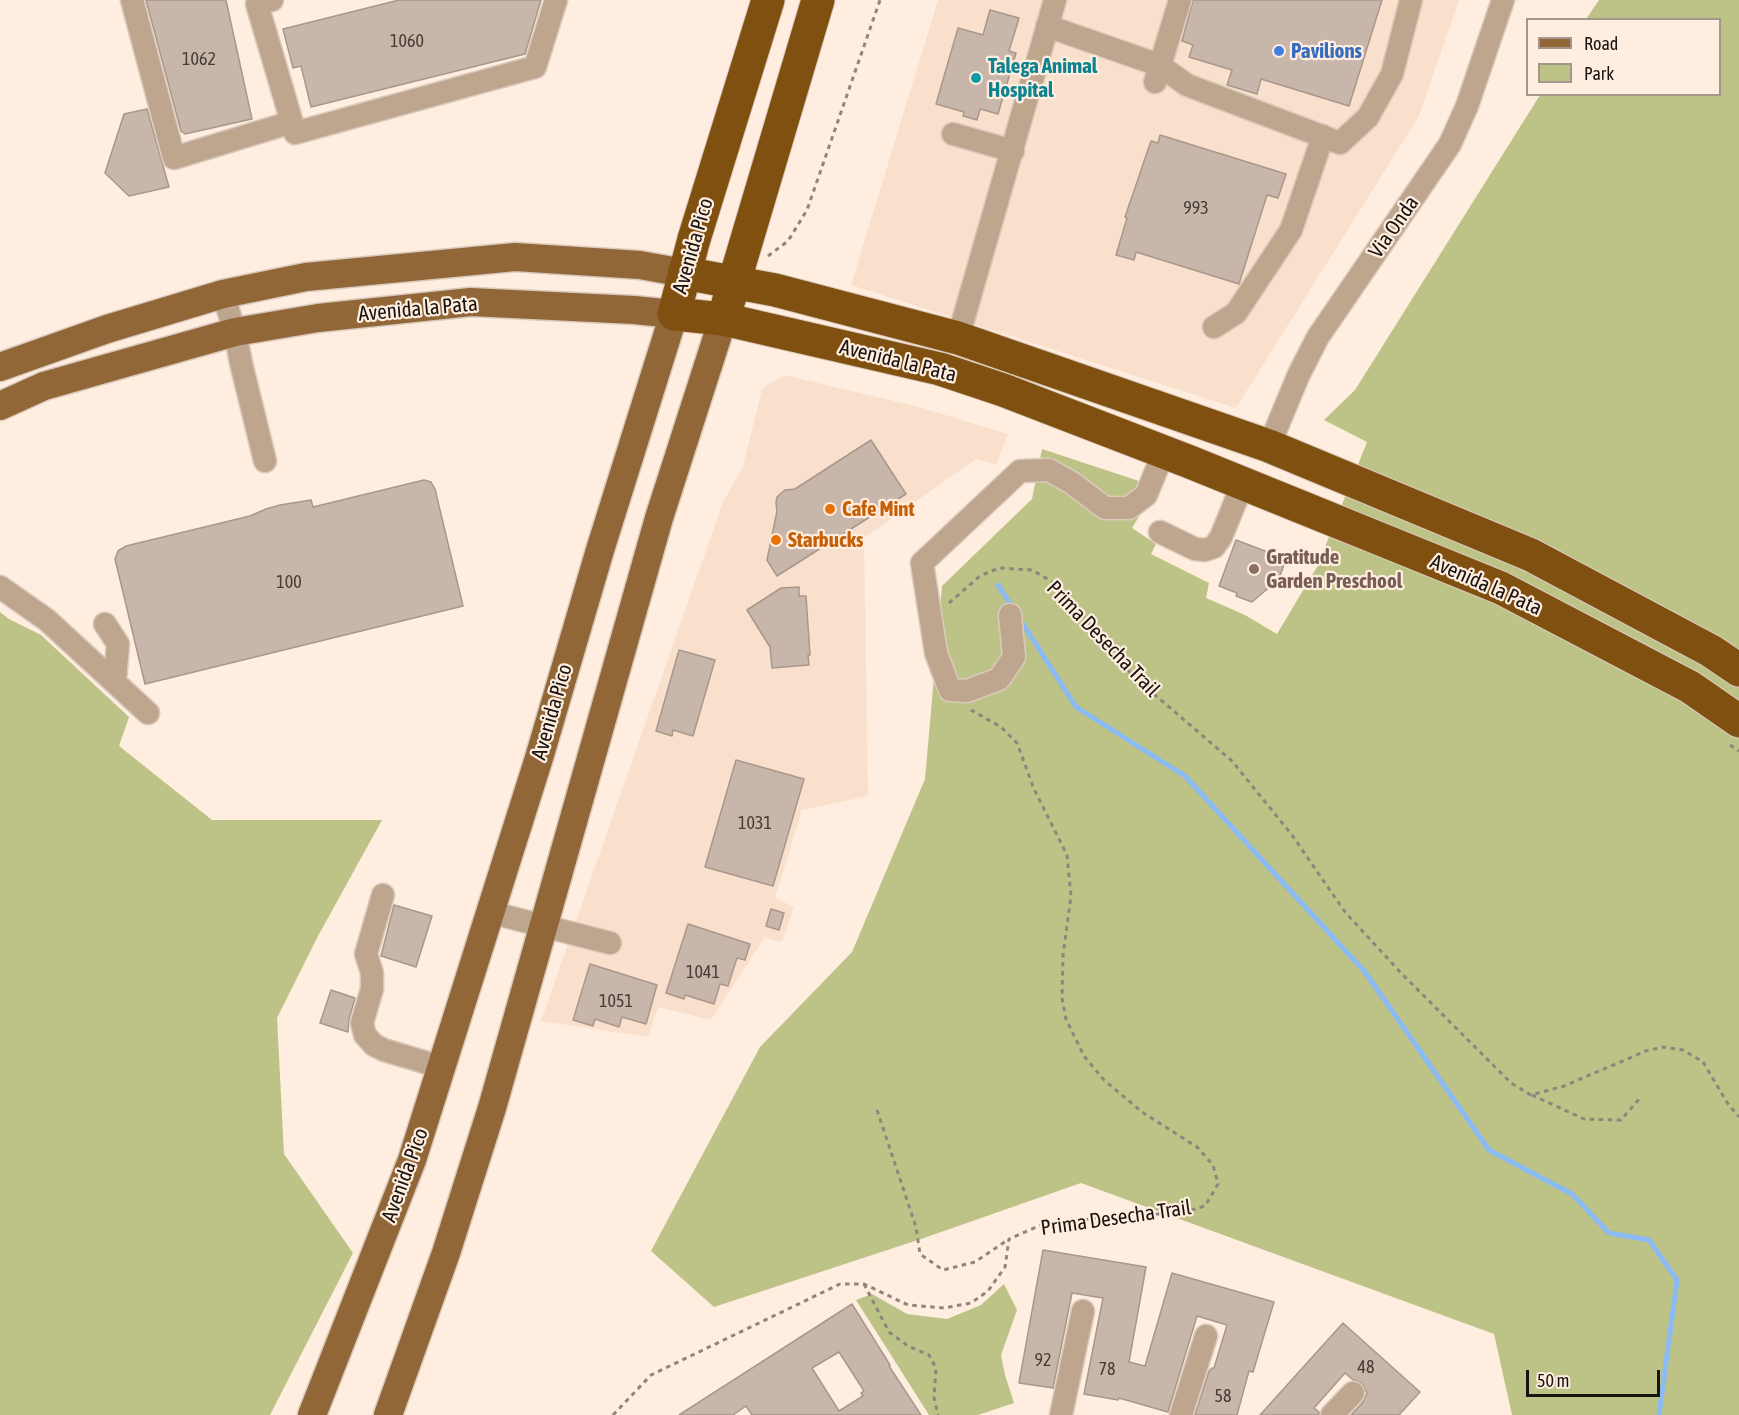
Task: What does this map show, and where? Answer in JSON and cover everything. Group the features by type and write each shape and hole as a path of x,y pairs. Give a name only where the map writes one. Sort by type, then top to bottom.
{"highway":[{"name":"Avenida Pico","path":"674,314 684,273 768,0"},
{"path":"723,319 818,0"},
{"name":"Avenida la Pata","path":"684,273 775,290 958,338 1269,446 1531,555 1712,651 1739,670"},
{"name":"Avenida la Pata","path":"674,314 723,319 940,369 1003,390 1243,483 1501,588 1690,687 1734,733"},
{"path":"1177,457 1204,446 1248,464 1269,446"}],"main road":[{"name":"Avenida la Pata","path":"0,367 107,329 223,294 306,277 515,257 640,265 684,273"},
{"name":"Avenida la Pata","path":"0,406 44,386 235,332 318,318 471,302 674,314"},
{"name":"Avenida Pico","path":"312,1415 412,1160 539,758 600,550 674,314"},
{"path":"388,1415 450,1242 492,1108 659,518 723,319"}],"street":[{"path":"132,0 174,158 292,122"},
{"path":"272,0 257,4 295,133 535,67 556,0"},
{"path":"958,338 1055,0"},
{"path":"1157,73 1180,0"},
{"path":"1047,26 1187,85 1340,143 1368,117 1392,74 1411,0"},
{"name":"Via Onda","path":"1269,446 1299,374 1318,337 1450,144 1467,106 1503,0"},
{"path":"953,134 1013,152"},
{"path":"1214,327 1236,313 1291,231 1323,136"},
{"path":"223,294 235,332 265,461"},
{"path":"1010,615 1014,657 999,679 967,692 950,690 936,653 922,563 1020,471 1049,470 1072,483 1106,508 1129,508 1146,495 1177,457"},
{"path":"1160,532 1195,549 1205,550 1214,547 1221,537 1243,483"},
{"path":"0,587 47,620 148,712"},
{"path":"105,624 118,644 115,681"},
{"path":"382,895 366,954 372,973 372,989 362,1023 365,1035 374,1045 384,1050 441,1067"},
{"path":"489,912 610,943"},
{"path":"1061,1415 1083,1311"},
{"path":"1181,1415 1206,1336"},
{"path":"1332,1415 1353,1393"}],"path":[{"path":"734,282 788,241 807,210 880,0"},
{"name":"Prima Desecha Trail","path":"946,609 951,600 980,576 999,568 1032,570 1056,584 1133,676 1232,761 1292,834 1345,912 1401,973 1511,1083 1531,1095 1584,1119 1621,1120 1640,1098"},
{"name":"Prima Desecha Trail","path":"877,1110 916,1227 920,1254 943,1270 975,1262 1009,1239 1041,1225 1130,1214 1178,1214 1204,1206 1218,1184 1213,1165 1197,1147 1134,1106 1104,1080 1084,1056 1066,1019 1062,998 1063,956 1071,896 1067,855 1034,789 1017,743 1001,727 965,706 950,690"},
{"path":"1734,733 1739,751"},
{"path":"1531,1095 1564,1086 1646,1051 1663,1047 1683,1050 1703,1062 1728,1104 1739,1117"},
{"path":"613,1415 651,1375 840,1284 864,1284 908,1305 944,1308 971,1303 988,1291 1005,1267 1009,1239"},
{"path":"864,1284 889,1332 908,1346 929,1355 936,1368 934,1398 938,1415"}],"shaded area":[{"path":"938,0 1459,0 1419,116 1236,408 851,285"},
{"path":"784,375 919,407 1008,434 996,465 976,459 864,538 868,796 802,810 775,898 794,907 782,942 764,938 711,1020 658,1007 648,1037 541,1021 723,502 743,467 762,389"}],"green space":[{"path":"1599,0 1739,0 1739,1415 1512,1415 1494,1334 1081,1183 924,1238 714,1307 651,1251 760,1047 852,952 925,779 942,586 1032,499 1042,449 1157,487 1132,528 1156,544 1151,554 1209,583 1206,598 1245,615 1277,634 1317,567 1367,442 1324,420 1355,390 1539,96 1721,96 1721,18 1587,18"},
{"path":"0,612 41,635 129,717 119,746 212,820 382,820 318,936 277,1018 284,1154 353,1253 270,1415 0,1415"},
{"path":"1004,1284 1017,1310 1001,1355 1014,1403 978,1415 929,1415 856,1300 872,1294 907,1314 947,1319 981,1305"}],"building":[{"path":"146,0 226,0 252,119 185,134 181,131"},
{"path":"399,0 541,0 525,54 311,107 301,66 293,68 283,29"},
{"name":"Pavilions","path":"1193,0 1382,0 1349,106 1261,79 1257,94 1227,85 1232,70 1189,57 1193,45 1182,41"},
{"name":"Talega Animal Hospital","path":"990,10 1019,18 1009,51 1016,53 998,114 980,109 977,120 963,116 964,112 936,104 958,28 983,35"},
{"path":"147,109 169,187 129,196 105,173 124,114"},
{"path":"1160,135 1286,174 1278,198 1267,195 1239,284 1136,252 1134,260 1116,255 1127,218 1125,217 1151,141 1158,143"},
{"name":"Cafe Mint","path":"871,440 906,494 777,576 767,560 777,511 777,497 785,490 795,489"},
{"path":"424,480 431,482 435,489 463,606 145,684 115,559 118,551 126,546 250,516 280,505 311,500 313,507"},
{"name":"Gratitude Garden Preschool","path":"1236,540 1286,559 1279,579 1252,602 1219,586"},
{"path":"799,587 799,596 806,596 809,665 772,668 770,647 747,610 781,588"},
{"path":"679,650 715,660 693,736 673,730 672,736 656,731"},
{"path":"736,760 804,779 773,886 705,867"},
{"path":"394,905 432,916 416,967 381,956"},
{"path":"771,909 784,913 779,930 766,926"},
{"path":"688,924 750,944 745,960 737,958 728,986 720,984 714,1004 685,995 684,999 666,993"},
{"path":"590,964 657,985 646,1024 622,1017 619,1027 595,1019 593,1026 573,1020"},
{"path":"331,990 355,998 348,1032 320,1023"},
{"path":"1043,1250 1146,1267 1129,1362 1145,1366 1172,1273 1274,1302 1253,1372 1249,1371 1237,1415 1195,1415 1209,1371 1214,1368 1227,1325 1197,1316 1168,1412 1119,1398 1118,1400 1084,1394 1103,1298 1072,1293 1053,1388 1019,1383"},
{"path":"852,1304 921,1415 752,1415 746,1406 733,1415 679,1415","holes":["839,1352 864,1391 861,1393 863,1396 839,1411 812,1368"]},
{"path":"1343,1323 1420,1392 1399,1415 1351,1415 1363,1402 1367,1393 1362,1383 1353,1380 1345,1373 1314,1408 1319,1415 1260,1415"}],"waterway":[{"path":"998,585 1013,608"},
{"path":"1018,616 1076,707 1185,776 1365,972 1489,1150 1572,1194 1609,1233 1649,1240 1677,1280 1659,1415"}],"place":[{"name":"Pavilions","path":"1279,51"},
{"name":"Talega Animal Hospital","path":"976,78"},
{"name":"Cafe Mint","path":"830,509"},
{"name":"Starbucks","path":"776,540"},
{"name":"Gratitude Garden Preschool","path":"1254,569"}]}
